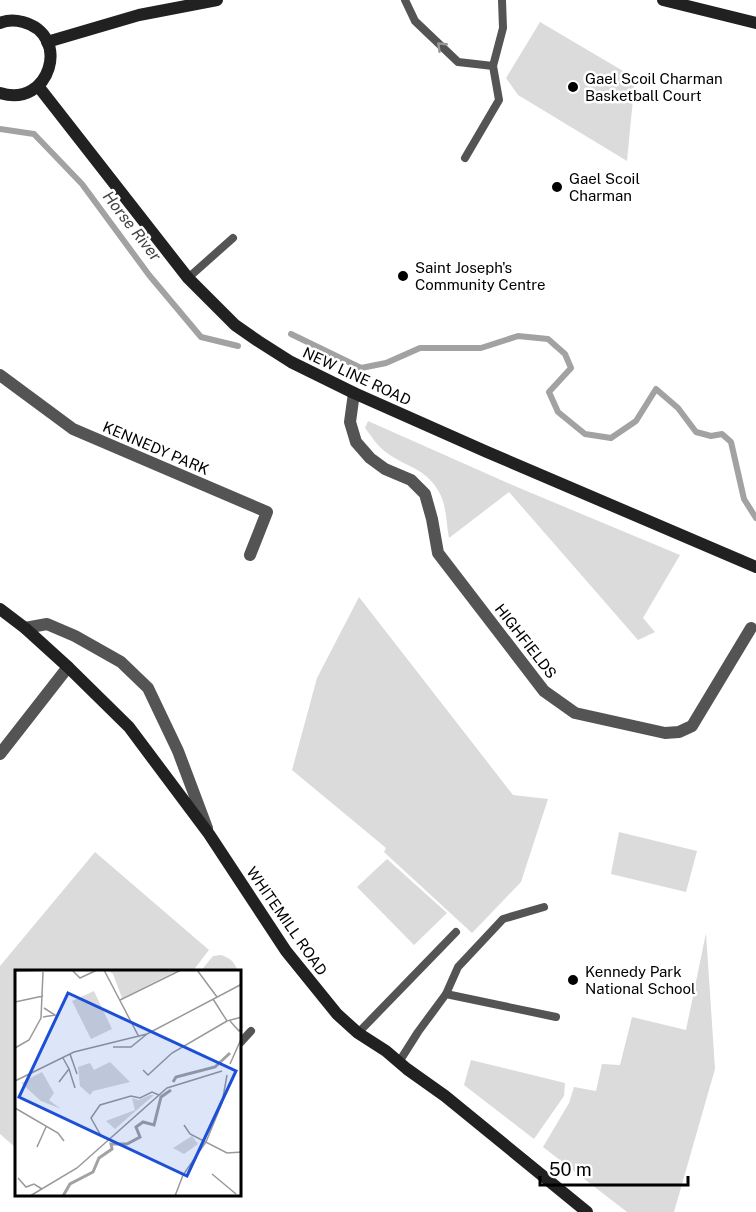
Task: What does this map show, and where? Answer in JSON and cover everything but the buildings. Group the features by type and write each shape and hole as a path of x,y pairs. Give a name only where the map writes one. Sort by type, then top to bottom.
{"street":[{"path":"47,42 140,15 217,0"},
{"path":"663,0 756,23"},
{"path":"0,23 16,20 29,23 40,31 51,53 46,76 38,86 28,93 15,96 0,93"},
{"name":"NEW LINE ROAD","path":"38,86 188,278 243,330 291,362 354,393 756,567"},
{"name":"KENNEDY PARK","path":"0,375 73,429 267,512 250,555"},
{"name":"HIGHFIELDS","path":"354,393 350,422 356,442 370,458 385,469 411,480 425,494 438,553 544,691 575,713 665,733 679,732 692,726 750,628"},
{"name":"WHITEMILL ROAD","path":"0,609 68,667 129,727 209,834 286,951 337,1014 358,1033 386,1051 445,1096 587,1212"},
{"path":"24,628 47,624 75,636 121,662 148,688 178,751 209,834"},
{"path":"0,754 68,667"}],"lane":[{"path":"405,0 415,21 458,62 493,66"},
{"path":"465,158 499,100 493,66 503,28 502,0"},
{"path":"188,278 232,238"},
{"path":"399,1062 446,994 458,967 503,919 544,908"},
{"path":"358,1033 456,932"},
{"path":"446,994 556,1017"},
{"path":"242,1041 251,1031"}],"shaded area":[{"name":"Gael Scoil Charman Basketball Court","path":"540,22 635,78 627,161 518,95 506,78"},
{"path":"368,421 517,487 680,555 643,618 655,632 638,640 509,492 449,538 444,503 434,484 422,473 381,448 365,428"},
{"path":"359,597 513,795 548,799 521,882 472,933 384,852 386,848 292,770 317,678"},
{"path":"619,832 697,851 686,892 611,874"},
{"path":"95,852 209,950 194,970 15,970 15,1147 0,1134 0,966"},
{"path":"387,859 447,913 414,945 357,887"},
{"path":"706,933 715,1069 674,1212 627,1212 543,1147 569,1103 574,1087 596,1091 602,1064 620,1065 632,1017 686,1030"},
{"path":"221,955 227,958 232,961 237,970 202,970 213,956"},
{"path":"471,1060 565,1083 564,1096 534,1139 464,1085"}],"waterway":[{"name":"Horse River","path":"0,129 34,134 82,184 149,275 201,337 238,346"},
{"name":"Horse River","path":"291,334 361,368 386,363 420,348 481,348 518,336 548,339 565,354 571,368 549,392 558,412 585,434 611,438 636,421 656,389 678,408 696,432 711,436 722,434 731,442 744,499 756,518"}],"place":[{"name":"Gael Scoil Charman Basketball Court","path":"573,87"},
{"name":"Gael Scoil Charman","path":"557,187"},
{"name":"Saint Joseph's Community Centre","path":"403,276"},
{"name":"Kennedy Park National School","path":"573,980"}]}
